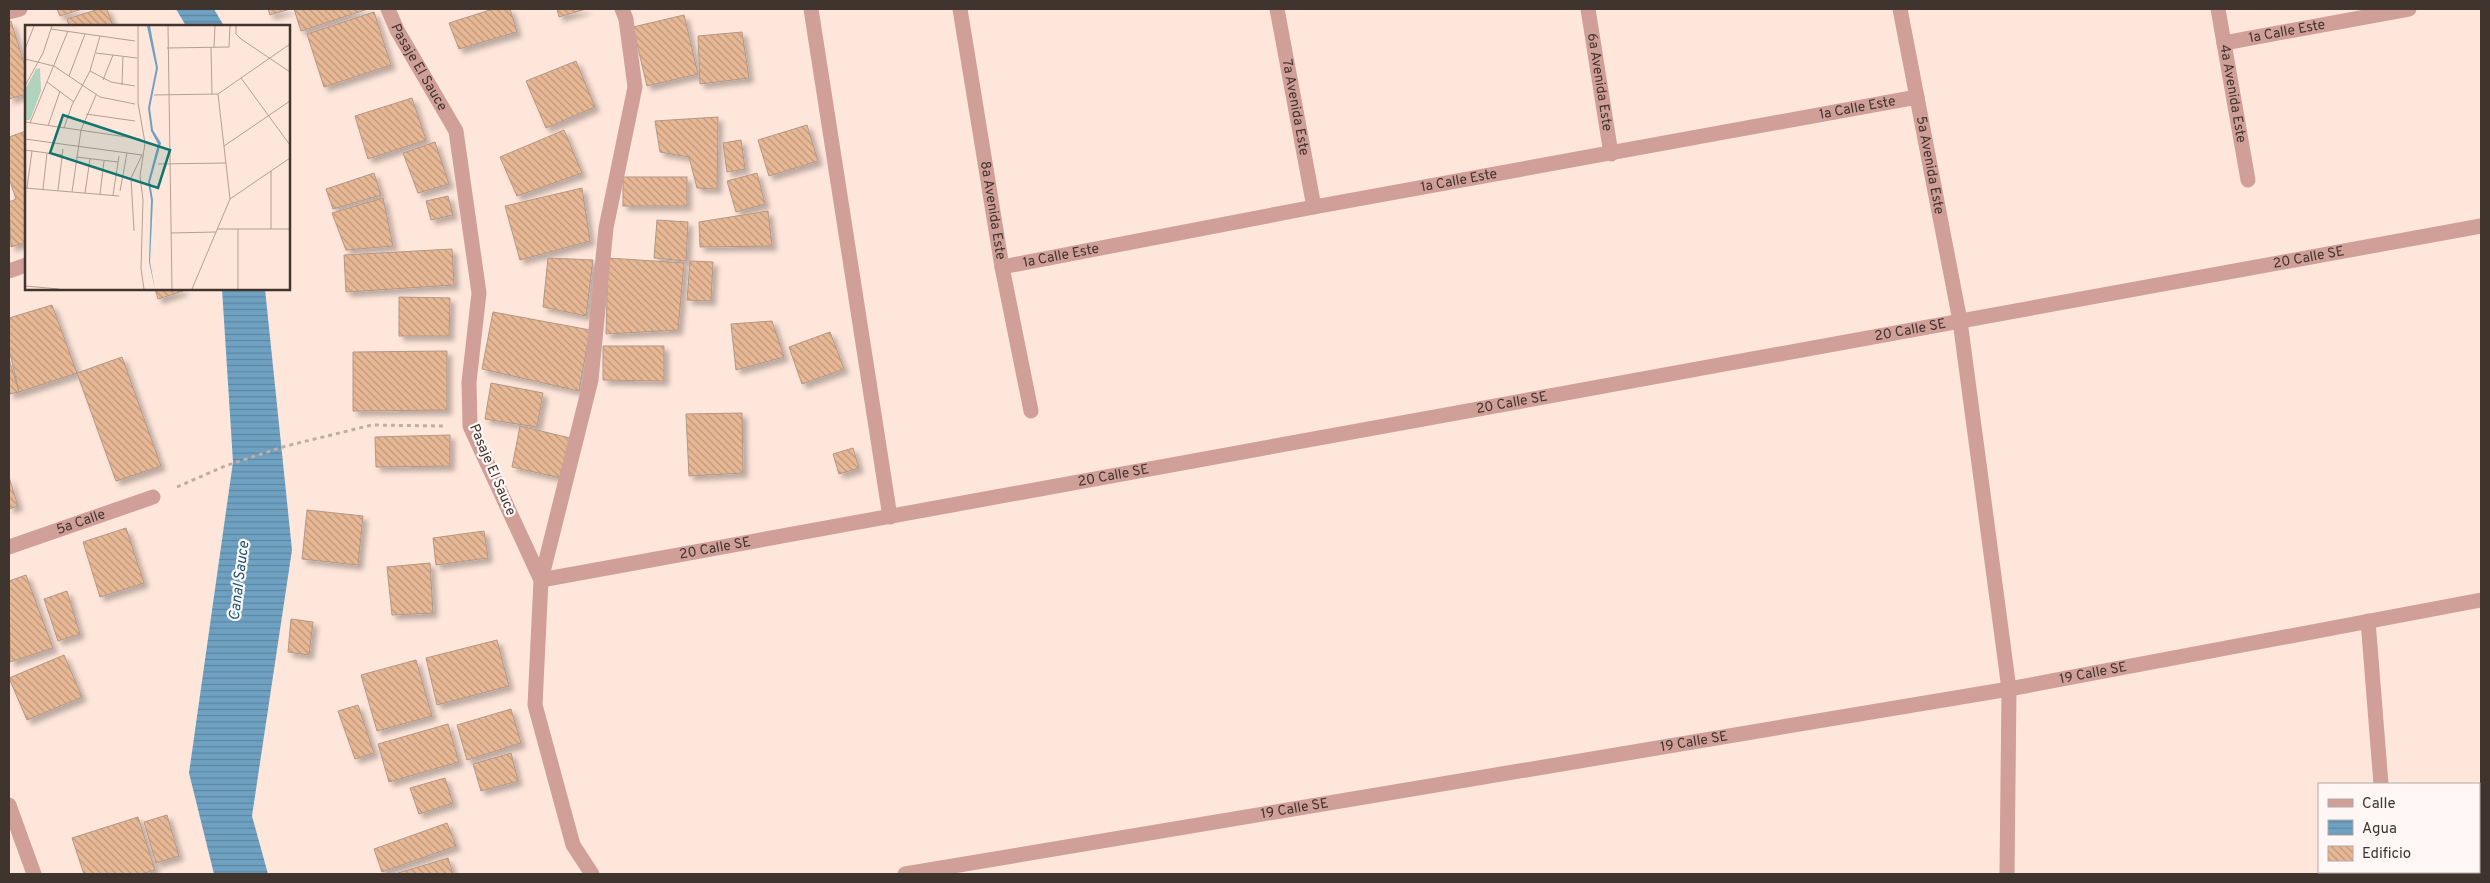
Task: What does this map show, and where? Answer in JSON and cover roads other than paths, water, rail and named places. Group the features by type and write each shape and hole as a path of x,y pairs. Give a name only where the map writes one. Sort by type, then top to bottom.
{"street":[{"path":"9,12 20,9"},
{"name":"Pasaje El Sauce","path":"388,9 397,30 456,131 479,293 469,382 470,426 541,580 535,705 574,845 592,874"},
{"path":"541,580 591,380 606,228 636,86 626,19 622,9"},
{"path":"811,9 890,518"},
{"name":"8a Avenida Este","path":"960,9 1002,266 1031,411"},
{"name":"7a Avenida Este","path":"1277,9 1314,207"},
{"name":"6a Avenida Este","path":"1588,9 1611,154"},
{"name":"5a Avenida Este","path":"1900,9 1960,321 2009,688 2008,874"},
{"name":"4a Avenida Este","path":"2218,9 2248,180"},
{"name":"1a Calle Este","path":"2224,43 2409,9"},
{"name":"1a Calle Este","path":"1002,266 1917,97"},
{"name":"20 Calle SE","path":"541,580 890,518 2481,226"},
{"path":"9,271 25,265"},
{"name":"5a Calle","path":"9,547 153,497"},
{"name":"19 Calle SE","path":"905,874 2009,688 2481,600"},
{"path":"2368,621 2381,783"},
{"path":"9,805 15,838 34,874"}],"water":[{"path":"176,9 214,9 223,25 185,25"},
{"name":"Canal Sauce","path":"222,290 265,290 292,550 252,816 268,874 214,874 189,773 233,462"}]}
